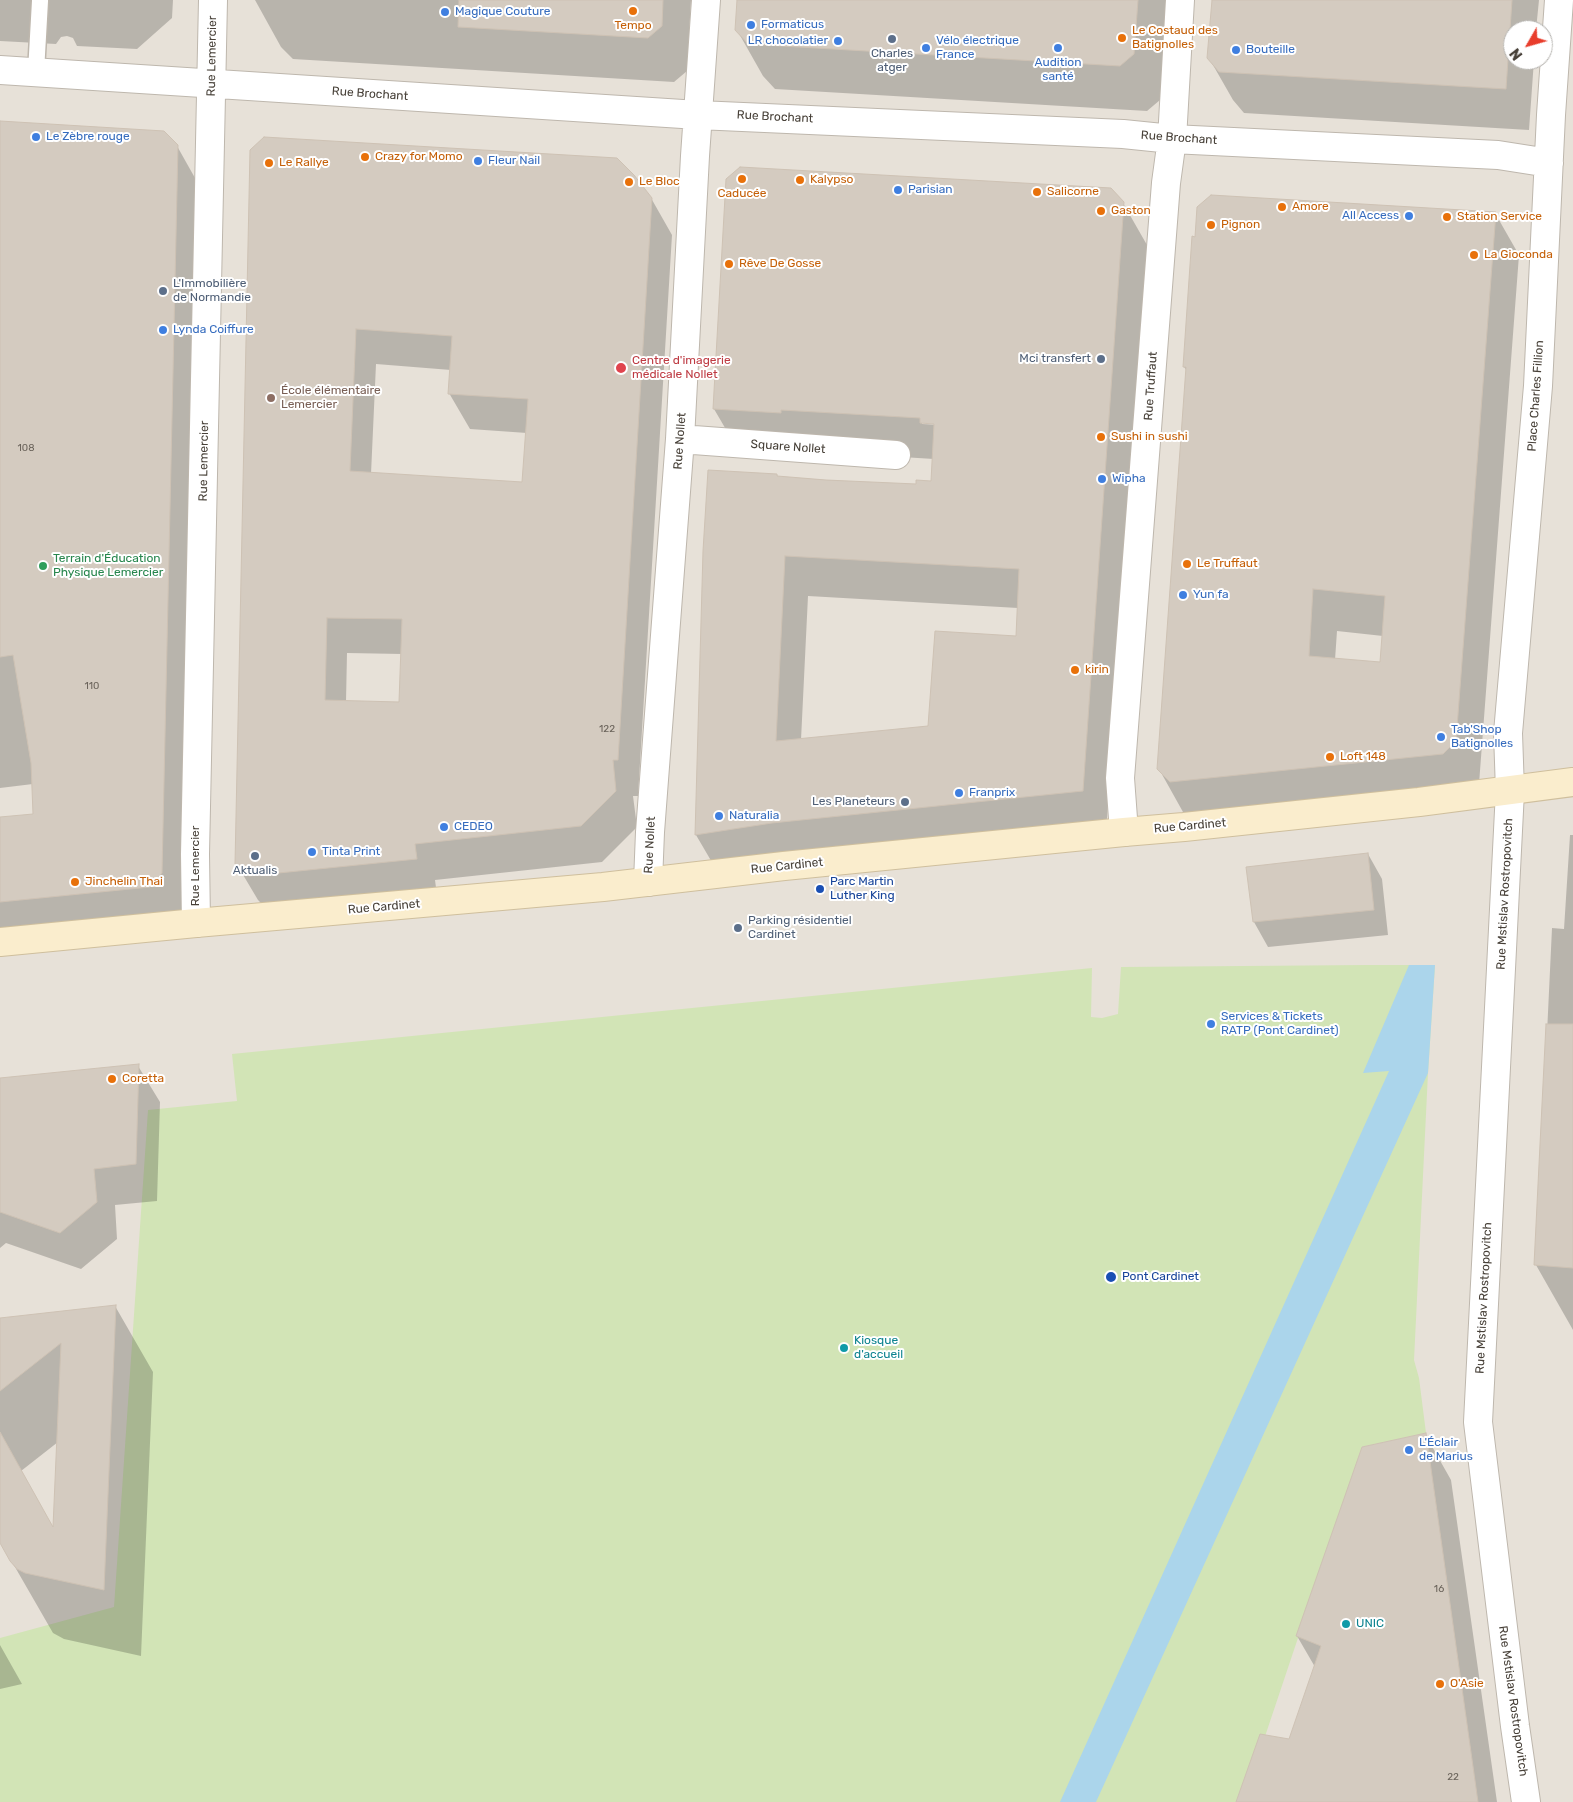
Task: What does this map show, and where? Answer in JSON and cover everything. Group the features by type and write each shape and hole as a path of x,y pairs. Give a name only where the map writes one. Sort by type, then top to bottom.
{"main road":[{"name":"Rue Cardinet","path":"0,942 648,882 1510,792 1573,782"}],"street":[{"name":"Rue Lemercier","path":"196,923 213,0"},
{"name":"Rue Nollet","path":"648,882 650,832 680,439 706,0"},
{"name":"Rue Truffaut","path":"1124,832 1120,778 1166,183 1172,139 1180,0"},
{"name":"Place Charles Fillion","path":"1510,792 1508,733 1538,386 1559,0"},
{"name":"Rue Brochant","path":"0,70 698,115 1123,134 1172,139 1498,155 1549,163"},
{"name":"Square Nollet","path":"680,439 896,455"},
{"name":"Rue Mstislav Rostropovitch","path":"1510,792 1478,1422 1526,1802"}],"lane":[{"path":"36,72 40,1"}],"shaded area":[{"path":"0,0 1573,0 1573,1802 0,1802"}],"green space":[{"path":"1435,965 1414,1360 1419,1378 1426,1433 1362,1447 1243,1802 0,1802 0,1638 114,1607 148,1110 237,1101 232,1054 1092,968 1091,1017 1102,1018 1118,1014 1121,967"}],"water":[{"path":"1409,965 1435,965 1428,1073 1096,1802 1060,1802 1389,1071 1363,1073"}],"building":[{"path":"459,0 663,0 662,26 648,38 458,27"},
{"path":"737,0 1138,0 1134,54 1120,66 748,44 735,30"},
{"path":"1212,0 1512,0 1511,20 1503,20 1503,70 1507,70 1506,89 1219,72 1207,58"},
{"path":"0,121 164,131 178,145 162,873 150,887 0,902 0,817 33,814 31,763 13,655 0,657"},
{"path":"264,137 617,158 634,175 652,198 618,760 613,760 616,791 581,826 415,844 417,859 249,876 235,864 250,150","holes":["356,329 452,336 448,394 528,399 522,482 350,471","327,618 402,619 399,702 325,700"]},
{"path":"740,167 1111,188 1124,202 1083,791 772,823 695,835 703,551 708,470 777,474 777,476 826,480 916,484 916,480 931,481 934,424 920,423 920,418 781,410 781,413 713,409 726,179","holes":["785,556 1019,569 1016,636 935,631 928,726 776,741"]},
{"path":"1211,195 1496,212 1456,741 1443,754 1170,782 1157,769 1186,367 1183,367 1192,236 1195,237 1197,207","holes":["1313,589 1385,596 1380,662 1309,656"]},
{"path":"1368,853 1374,910 1253,922 1246,867"},
{"path":"1546,1024 1573,1024 1573,1268 1534,1265"},
{"path":"139,1064 136,1164 94,1169 97,1202 60,1233 0,1212 0,1078"},
{"path":"116,1305 104,1590 25,1573 17,1569 10,1561 0,1543 0,1432 53,1527 61,1343 0,1391 0,1318"},
{"name":"UNIC","path":"1426,1433 1478,1802 1236,1802 1260,1734 1289,1739 1321,1646 1296,1636 1362,1447"}],"place":[{"name":"Tempo","path":"633,11"},
{"name":"Magique Couture","path":"445,12"},
{"name":"Formaticus","path":"751,25"},
{"name":"Le Costaud des Batignolles","path":"1122,38"},
{"name":"Charles atger","path":"892,39"},
{"name":"LR chocolatier","path":"838,41"},
{"name":"Vélo électrique France","path":"926,48"},
{"name":"Audition santé","path":"1058,48"},
{"name":"Bouteille","path":"1236,50"},
{"name":"Le Zèbre rouge","path":"36,137"},
{"name":"Crazy for Momo","path":"365,157"},
{"name":"Fleur Nail","path":"478,161"},
{"name":"Le Rallye","path":"269,163"},
{"name":"Caducée","path":"742,179"},
{"name":"Kalypso","path":"800,180"},
{"name":"Le Bloc","path":"629,182"},
{"name":"Parisian","path":"898,190"},
{"name":"Salicorne","path":"1037,192"},
{"name":"Amore","path":"1282,207"},
{"name":"Gaston","path":"1101,211"},
{"name":"All Access","path":"1409,216"},
{"name":"Station Service","path":"1447,217"},
{"name":"Pignon","path":"1211,225"},
{"name":"La Gioconda","path":"1474,255"},
{"name":"Rêve De Gosse","path":"729,264"},
{"name":"L'Immobilière de Normandie","path":"163,291"},
{"name":"Lynda Coiffure","path":"163,330"},
{"name":"Mci transfert","path":"1101,359"},
{"name":"Centre d'imagerie médicale Nollet","path":"621,368"},
{"name":"École élémentaire Lemercier","path":"271,398"},
{"name":"Sushi in sushi","path":"1101,437"},
{"name":"Wipha","path":"1102,479"},
{"name":"Le Truffaut","path":"1187,564"},
{"name":"Terrain d'Éducation Physique Lemercier","path":"43,566"},
{"name":"Yun fa","path":"1183,595"},
{"name":"kirin","path":"1075,670"},
{"name":"Tab'Shop Batignolles","path":"1441,737"},
{"name":"Loft 148","path":"1330,757"},
{"name":"Franprix","path":"959,793"},
{"name":"Les Planeteurs","path":"905,802"},
{"name":"Naturalia","path":"719,816"},
{"name":"CEDEO","path":"444,827"},
{"name":"Tinta Print","path":"312,852"},
{"name":"Aktualis","path":"255,856"},
{"name":"Jinchelin Thai","path":"75,882"},
{"name":"Parc Martin Luther King","path":"820,889"},
{"name":"Parking résidentiel Cardinet","path":"738,928"},
{"name":"Services & Tickets RATP (Pont Cardinet)","path":"1211,1024"},
{"name":"Coretta","path":"112,1079"},
{"name":"Pont Cardinet","path":"1111,1277"},
{"name":"Kiosque d'accueil","path":"844,1348"},
{"name":"L'Éclair de Marius","path":"1409,1450"},
{"name":"UNIC","path":"1346,1624"},
{"name":"O'Asie","path":"1440,1684"}]}
